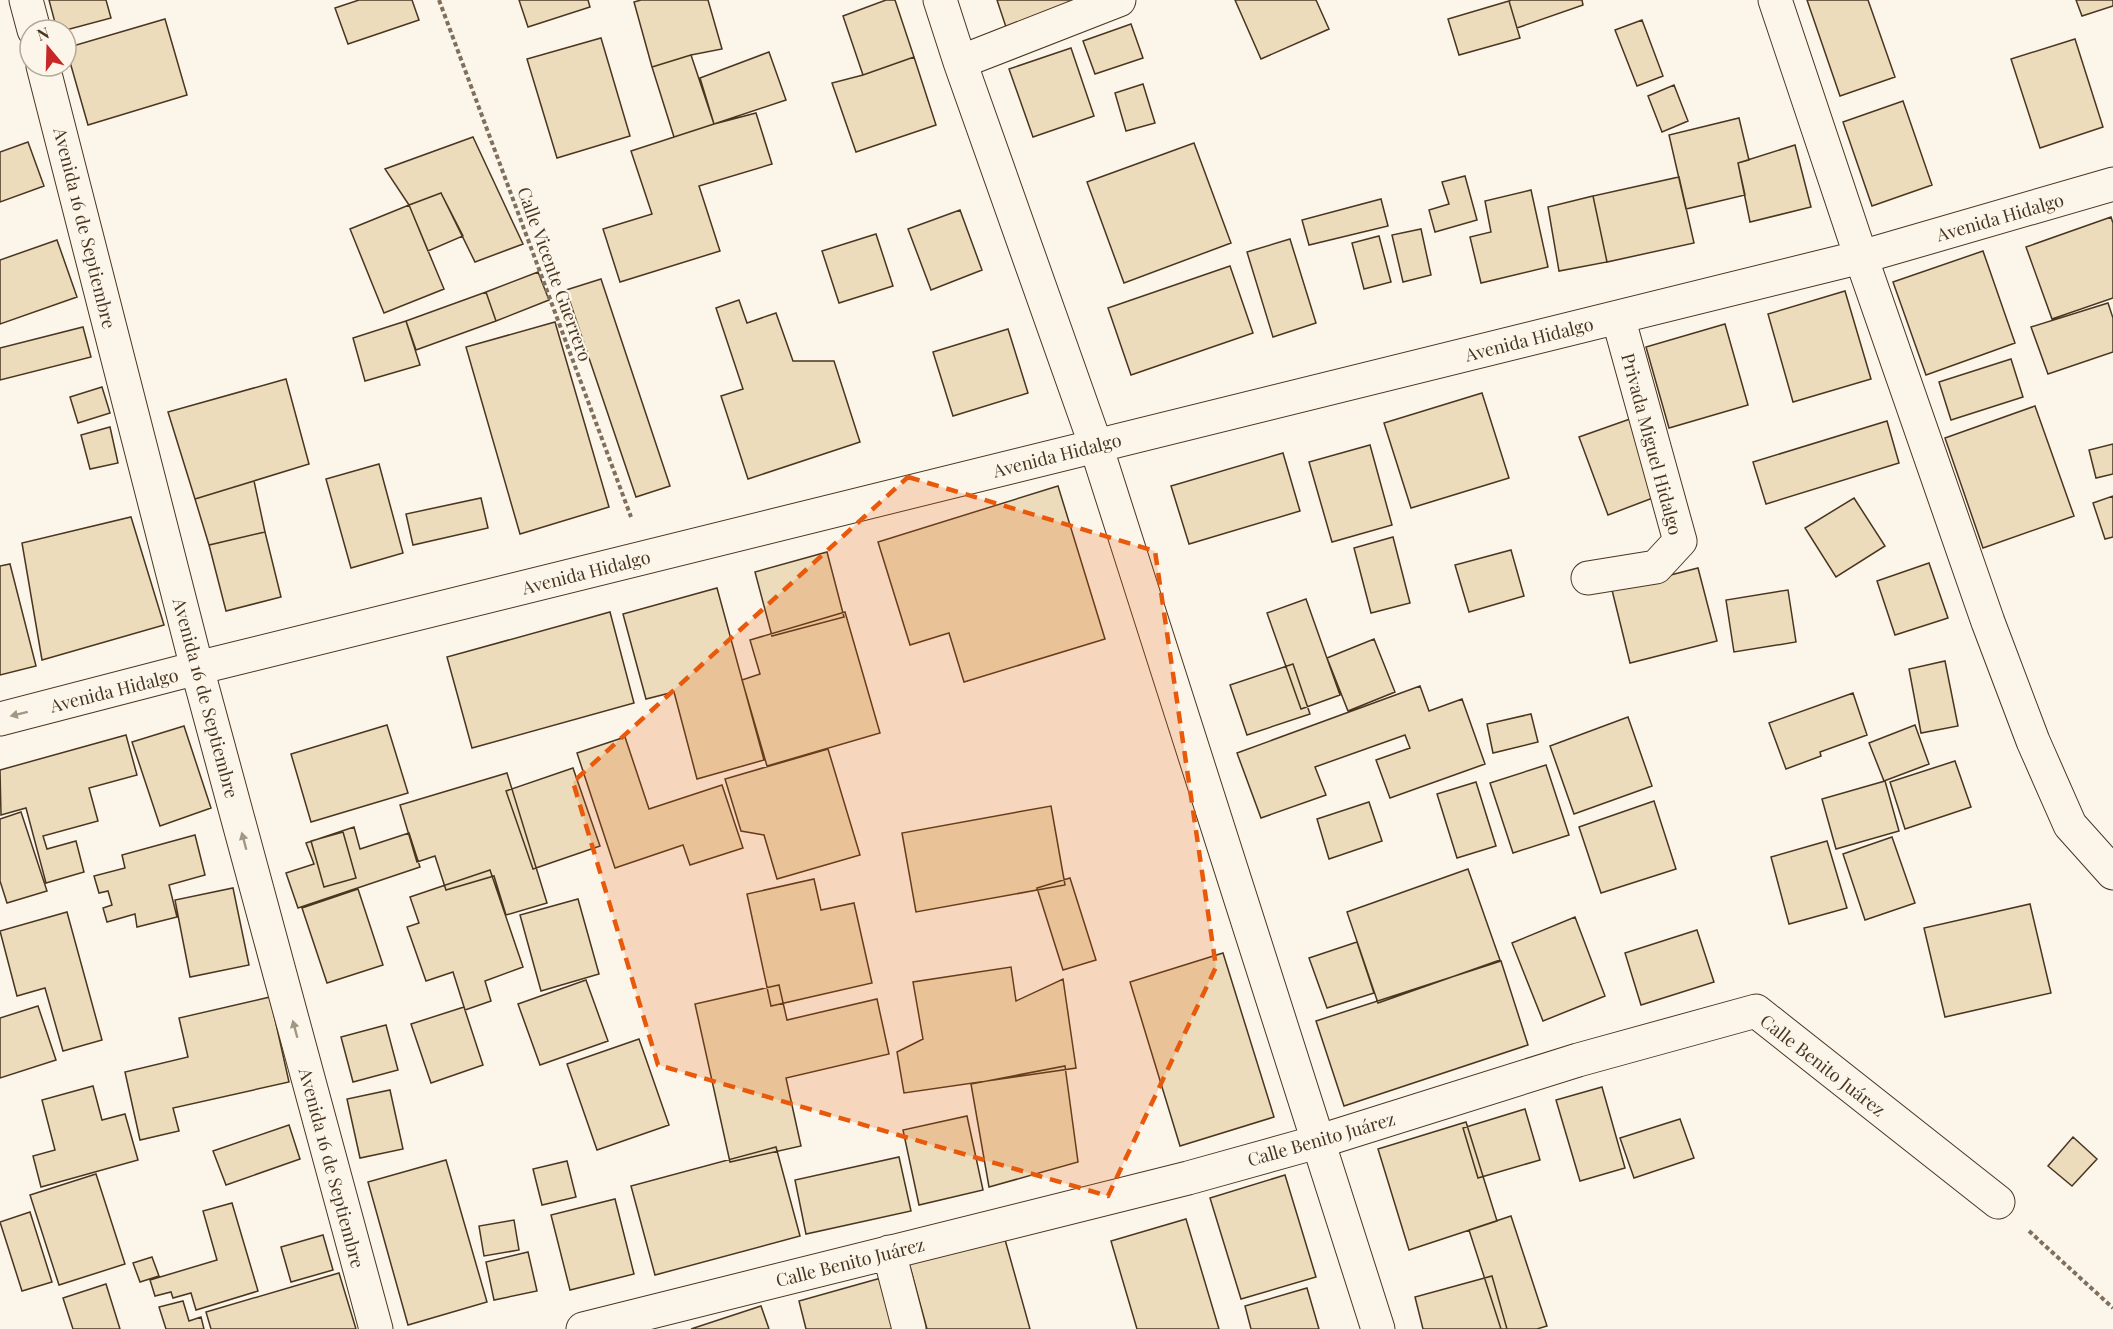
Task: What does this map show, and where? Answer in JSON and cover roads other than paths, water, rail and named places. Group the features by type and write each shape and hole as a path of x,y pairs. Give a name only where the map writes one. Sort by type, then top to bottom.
{"street":[{"path":"26,0 31,18"},
{"path":"940,0 1096,446 1378,1329"},
{"path":"960,62 1119,0"},
{"path":"1775,0 1861,257 1988,622 2032,741 2070,825 2113,873"},
{"name":"Avenida 16 de Septiembre","path":"46,78 197,668 376,1329"},
{"name":"Avenida Hidalgo","path":"0,719 197,668 1861,257 2113,184"},
{"name":"Privada Miguel Hidalgo","path":"1588,578 1656,567 1680,541 1618,317"},
{"name":"Calle Benito Juárez","path":"583,1329 1188,1178 1317,1142 1578,1060 1756,1011 1998,1202"},
{"path":"889,1252 909,1329"}]}
